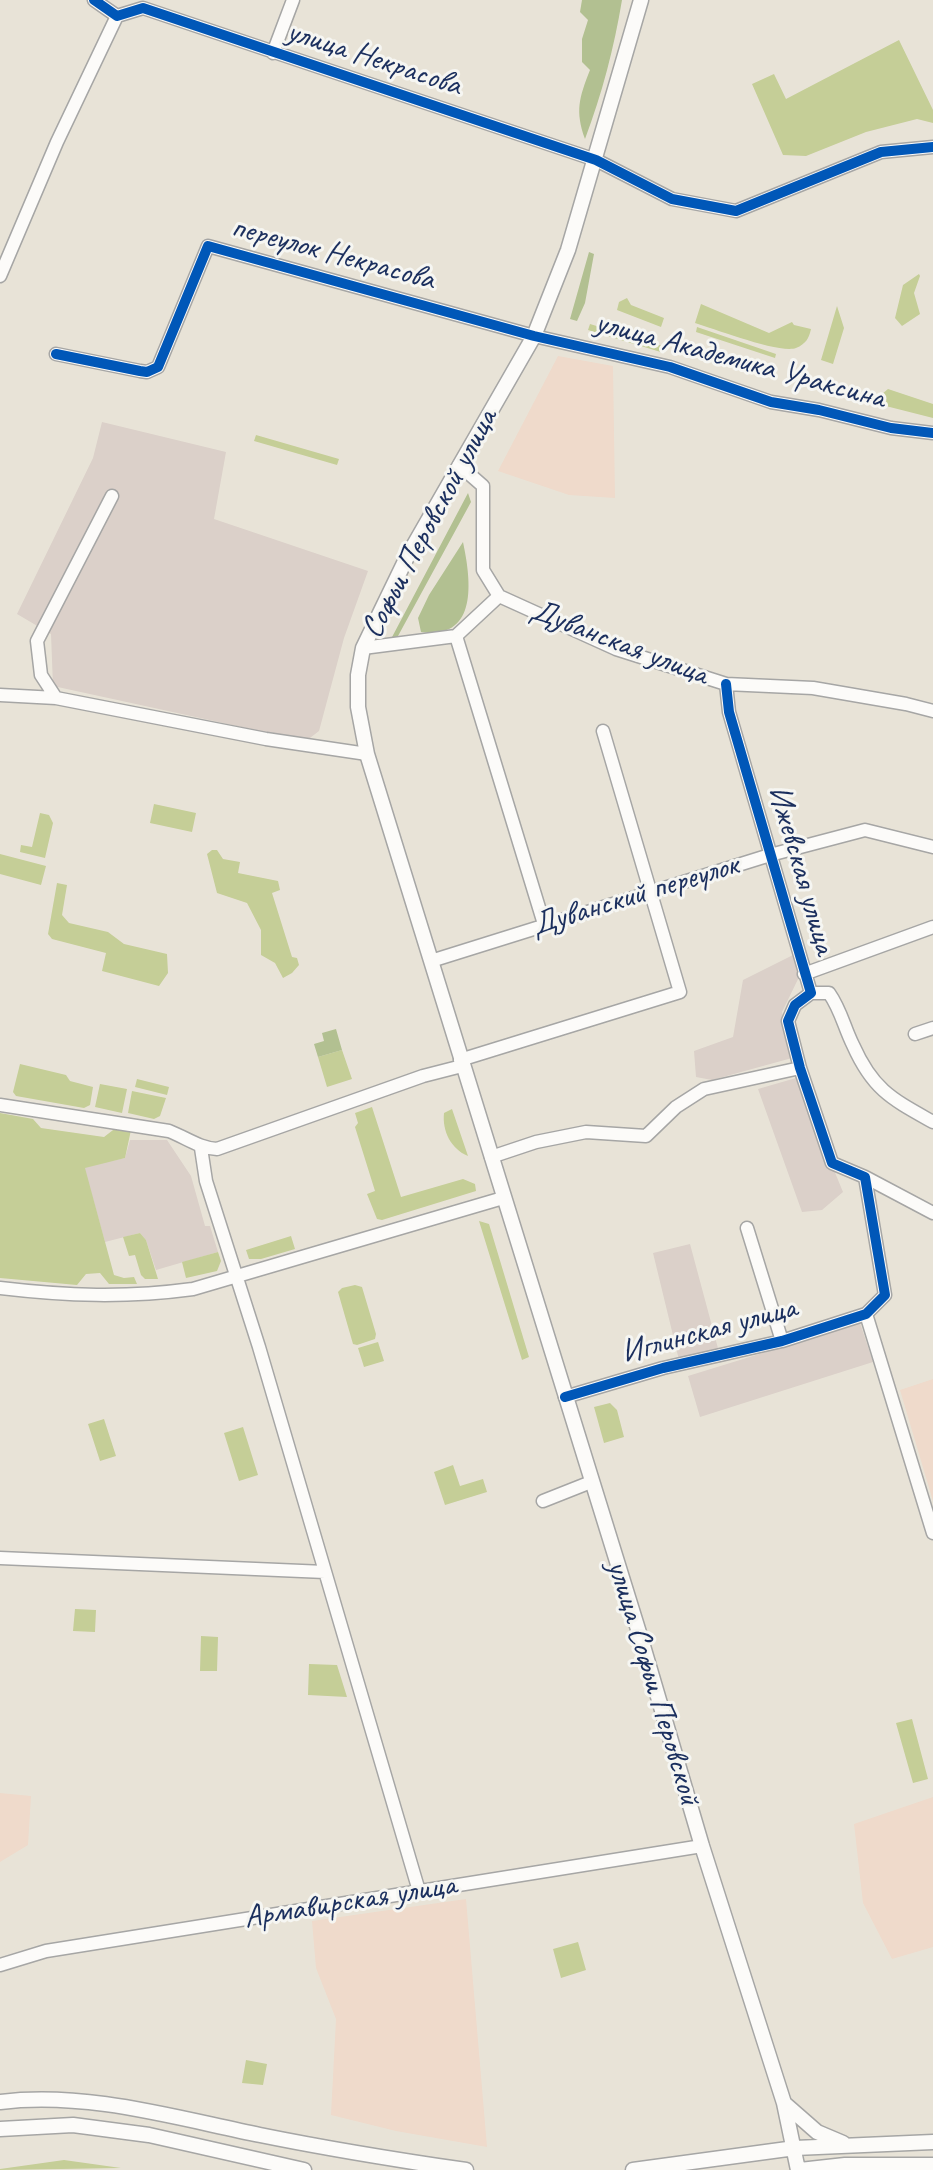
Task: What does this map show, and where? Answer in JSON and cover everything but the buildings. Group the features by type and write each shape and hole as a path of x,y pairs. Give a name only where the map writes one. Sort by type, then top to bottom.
{"main road":[{"name":"Софьи Перовской улица","path":"503,1198 367,754 358,707 358,675 363,648 407,557 534,336 568,250 641,0"},
{"name":"улица Софьи Перовской","path":"503,1198 784,2103 799,2170"},
{"path":"0,2102 25,2099 81,2101 332,2150 466,2170"},
{"path":"784,2103 817,2132 847,2145"},
{"path":"0,2129 73,2125 149,2135 304,2170"},
{"path":"633,2170 795,2148 933,2142"},
{"path":"799,2170 845,2165 933,2165"}],"street":[{"path":"0,276 57,142 117,16 94,0"},
{"path":"273,53 293,0"},
{"name":"улица Некрасова","path":"117,16 140,4 273,53 596,160 672,199 736,211 881,152 933,147"},
{"name":"переулок Некрасова","path":"56,354 147,372 158,367 208,246 534,336"},
{"name":"улица Академика Ураксина","path":"534,336 670,367 771,402 891,428 933,433"},
{"name":"Дуванская улица","path":"459,465 483,486 483,570 499,596 616,649 726,684 813,688 933,711"},
{"path":"56,698 41,675 37,641 112,496"},
{"path":"363,648 456,636 499,596"},
{"path":"456,636 544,924"},
{"name":"Ижевская улица","path":"726,684 729,712 811,993 795,1005 788,1021 800,1068 832,1163 933,1213"},
{"path":"0,695 56,698 266,739 367,754"},
{"path":"0,1105 169,1131 201,1148 217,1149 461,1063 680,992 603,731"},
{"name":"Дуванский переулок","path":"431,961 770,855 865,830 933,847"},
{"path":"804,974 933,927"},
{"path":"811,993 829,993 839,1007 852,1043 871,1080 897,1102 933,1122"},
{"path":"915,1034 933,1028"},
{"path":"491,1157 536,1142 586,1132 646,1136 676,1107 704,1089 800,1068"},
{"path":"201,1148 206,1181 238,1277 419,1891"},
{"path":"865,1177 885,1295 866,1314 933,1533"},
{"path":"0,1288 83,1297 148,1295 193,1289 503,1198"},
{"path":"747,1228 782,1341"},
{"name":"Иглинская улица","path":"565,1397 663,1368 782,1341 866,1314"},
{"path":"543,1501 591,1482"},
{"path":"0,1558 325,1572"},
{"name":"Армавирская улица","path":"0,1965 46,1951 702,1846"}],"shaded area":[{"path":"558,356 613,366 615,498 569,495 498,471"},
{"path":"102,422 226,452 214,519 368,571 344,638 319,731 306,741 53,686 51,634 17,614 93,458"},
{"path":"793,955 800,975 782,1012 792,1058 712,1080 696,1077 694,1051 733,1037 743,980"},
{"path":"796,1078 843,1192 822,1210 802,1212 758,1089"},
{"path":"130,1140 167,1140 191,1176 205,1226 210,1226 218,1252 156,1270 146,1240 140,1233 105,1242 84,1167 125,1158"},
{"path":"690,1244 719,1352 679,1360 653,1253"},
{"path":"860,1323 873,1362 700,1417 688,1376"},
{"path":"933,1379 933,1501 900,1390"},
{"path":"0,1793 31,1796 28,1845 0,1862"},
{"path":"933,1797 933,1947 892,1959 863,1903 854,1824"},
{"path":"466,1899 487,2147 396,2131 331,2115 336,2019 316,1968 312,1921"}],"green space":[{"path":"582,0 622,0 607,71 585,139 580,104 590,70 582,62 582,39 588,20 580,12"},
{"path":"899,40 933,110 933,123 917,119 866,132 806,156 783,155 752,84 774,74 786,99"},
{"path":"589,252 594,254 585,303 577,321 570,319"},
{"path":"919,274 914,293 920,314 902,326 895,318 903,285"},
{"path":"627,298 631,305 664,318 661,327 617,310 619,302"},
{"path":"701,304 769,333 792,322 811,329 806,340 796,348 762,344 695,323"},
{"path":"837,306 844,328 833,364 821,360"},
{"path":"590,324 666,347 664,353 588,330"},
{"path":"697,327 776,354 775,358 696,332"},
{"path":"888,389 933,404 933,418 874,403 878,393 882,394"},
{"path":"256,435 339,459 337,465 254,441"},
{"path":"468,493 471,502 398,636 391,639"},
{"path":"463,542 469,589 462,617 453,627 440,632 421,632 418,618"},
{"path":"154,804 196,813 192,832 150,823"},
{"path":"40,813 49,815 53,823 45,858 20,852 21,845 32,847"},
{"path":"217,850 223,859 240,862 238,873 278,881 280,890 272,893 292,957 297,958 299,965 292,973 283,978 275,963 261,955 261,930 247,903 217,893 207,854"},
{"path":"0,854 46,866 41,885 0,874"},
{"path":"57,883 67,885 62,915 69,923 108,932 124,944 167,954 168,973 159,986 102,971 106,953 52,939 48,934"},
{"path":"336,1029 342,1050 318,1057 314,1044 324,1041 322,1033"},
{"path":"342,1050 352,1079 327,1087 318,1057"},
{"path":"20,1064 66,1075 70,1081 93,1087 90,1105 84,1108 16,1096 13,1092"},
{"path":"137,1079 169,1087 167,1095 135,1087"},
{"path":"100,1084 127,1089 122,1113 95,1107"},
{"path":"132,1091 166,1098 160,1116 154,1119 128,1113"},
{"path":"372,1107 401,1197 463,1179 475,1184 476,1191 377,1219 367,1194 375,1191 355,1127 358,1123 355,1113"},
{"path":"452,1109 468,1156 452,1144 446,1133 444,1113"},
{"path":"0,1113 33,1119 41,1128 104,1137 117,1127 131,1130 125,1158 85,1168 114,1275 134,1277 137,1284 109,1284 100,1273 86,1274 77,1285 0,1278"},
{"path":"479,1221 489,1224 529,1357 522,1360"},
{"path":"140,1233 146,1240 158,1279 145,1279 135,1255 129,1256 123,1237"},
{"path":"291,1236 295,1249 261,1259 249,1259 246,1250"},
{"path":"218,1252 221,1261 217,1271 186,1278 182,1262"},
{"path":"355,1285 362,1287 376,1334 375,1339 357,1345 353,1344 338,1292"},
{"path":"378,1342 384,1361 364,1367 358,1348"},
{"path":"610,1403 617,1410 624,1437 604,1443 594,1407"},
{"path":"104,1419 116,1456 100,1461 88,1424"},
{"path":"243,1427 258,1475 239,1481 224,1433"},
{"path":"453,1465 460,1486 483,1479 487,1492 445,1505 434,1472"},
{"path":"75,1609 96,1610 95,1632 73,1631"},
{"path":"201,1636 218,1637 217,1671 200,1671"},
{"path":"309,1664 337,1665 347,1697 308,1695"},
{"path":"912,1719 928,1779 913,1783 896,1723"},
{"path":"578,1942 586,1970 561,1978 553,1949"},
{"path":"246,2060 267,2064 263,2085 242,2083"},
{"path":"64,2160 121,2168 0,2170 0,2169"}],"cycle path":[{"path":"94,0 117,16 143,8 596,160 672,199 736,211 881,152 933,147"},
{"path":"56,354 147,372 158,367 208,246 534,336 670,367 771,402 891,428 933,433"},
{"path":"565,1397 663,1368 782,1341 866,1314 885,1295 865,1177 832,1163 800,1068 788,1021 795,1005 811,993 729,712 726,684"}]}
